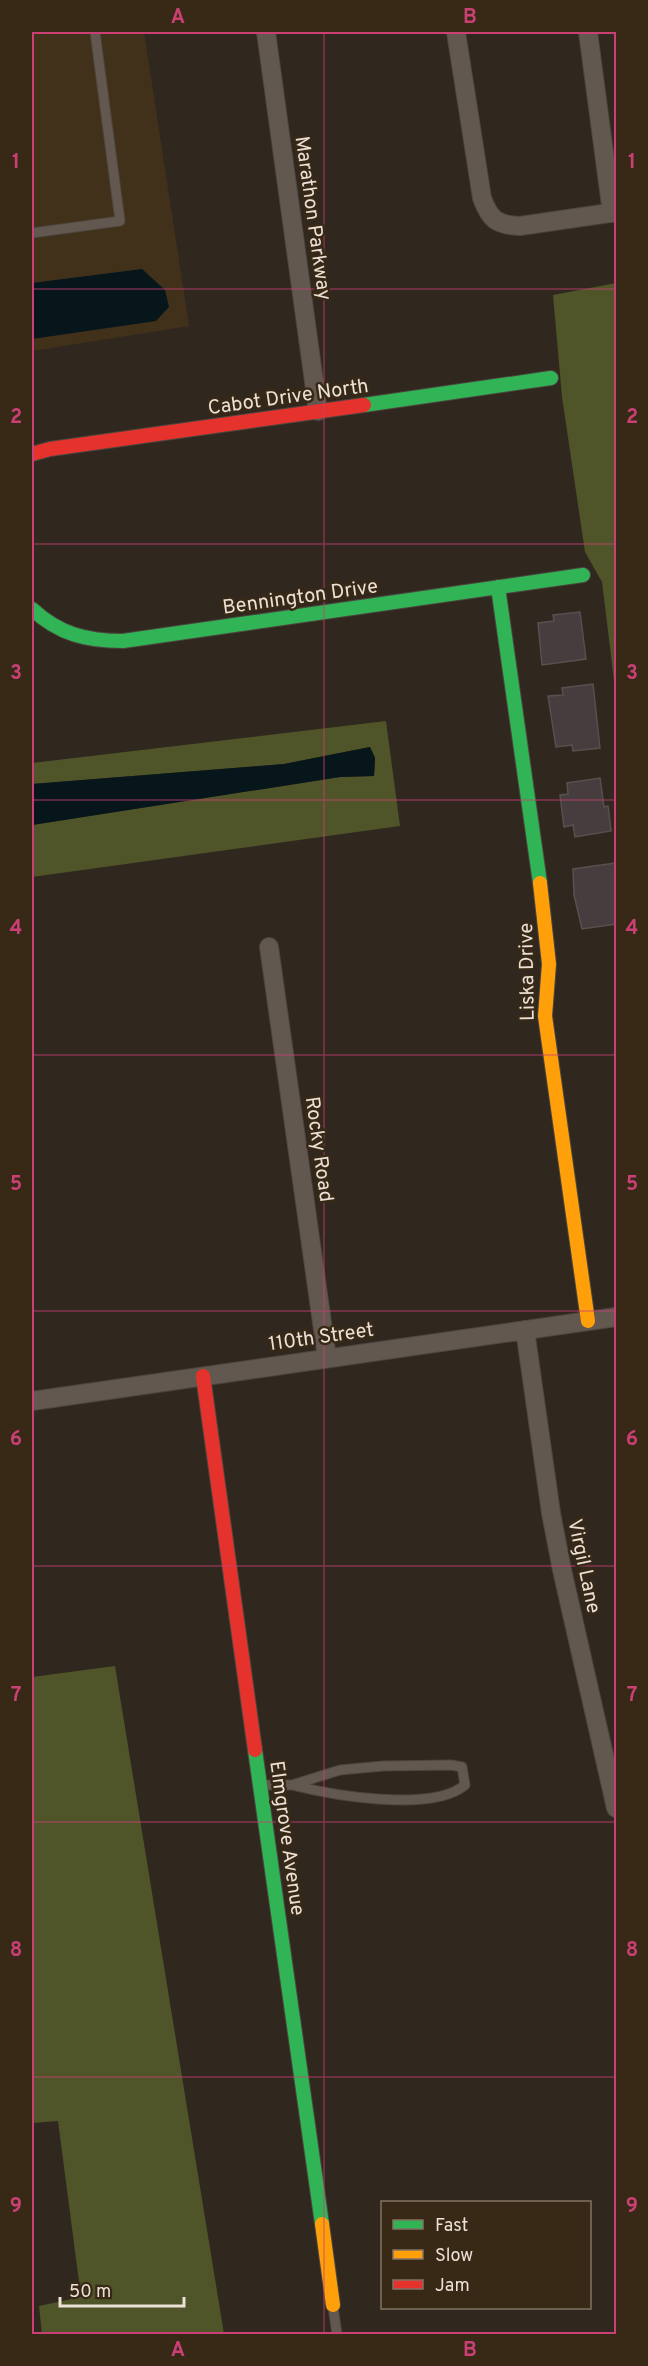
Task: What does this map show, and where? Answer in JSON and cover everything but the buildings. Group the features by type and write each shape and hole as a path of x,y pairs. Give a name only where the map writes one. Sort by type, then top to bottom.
{"street":[{"name":"Marathon Parkway","path":"266,32 318,411"},
{"path":"456,32 482,198 493,219 504,225 520,226 614,213 588,32"},
{"name":"Cabot Drive North","path":"32,454 50,448 551,378"},
{"name":"Bennington Drive","path":"32,609 45,623 66,635 93,641 123,641 583,575"},
{"name":"Liska Drive","path":"498,587 546,926 549,964 544,1016 588,1321"},
{"name":"Rocky Road","path":"269,947 327,1358"},
{"name":"110th Street","path":"32,1401 616,1317"},
{"name":"Virgil Lane","path":"525,1330 555,1536 616,1808"},
{"name":"Elmgrove Avenue","path":"203,1376 333,2305"}],"lane":[{"path":"32,232 120,221 95,32"},
{"path":"261,1785 292,1785 325,1794 397,1800 455,1793 465,1785 462,1767 451,1765 383,1766 340,1770 292,1785"},
{"path":"333,2305 337,2334"}],"shaded area":[{"path":"32,32 144,32 189,326 32,351"},
{"path":"142,269 165,290 169,307 156,321 32,339 32,283"},
{"path":"370,747 375,758 374,776 340,777 32,825 32,784 284,764"}],"green space":[{"path":"616,283 616,697 602,582 585,552 562,397 553,295"},
{"path":"386,721 400,826 32,877 32,825 340,777 374,776 375,758 370,747 284,764 32,784 32,763"},
{"path":"115,1666 224,2334 42,2334 39,2306 81,2297 58,2121 32,2123 32,1677"}],"traffic: fast":[{"path":"364,405 551,378"},
{"path":"32,609 52,625 74,634 97,640 123,641 583,575"},
{"path":"498,587 540,883"},
{"path":"255,1750 322,2224"}],"traffic: slow":[{"path":"540,883 549,964 545,1016 588,1321"},
{"path":"322,2224 333,2305"}],"traffic: jam":[{"path":"32,454 50,449 364,405"},
{"path":"203,1376 255,1750"}]}
